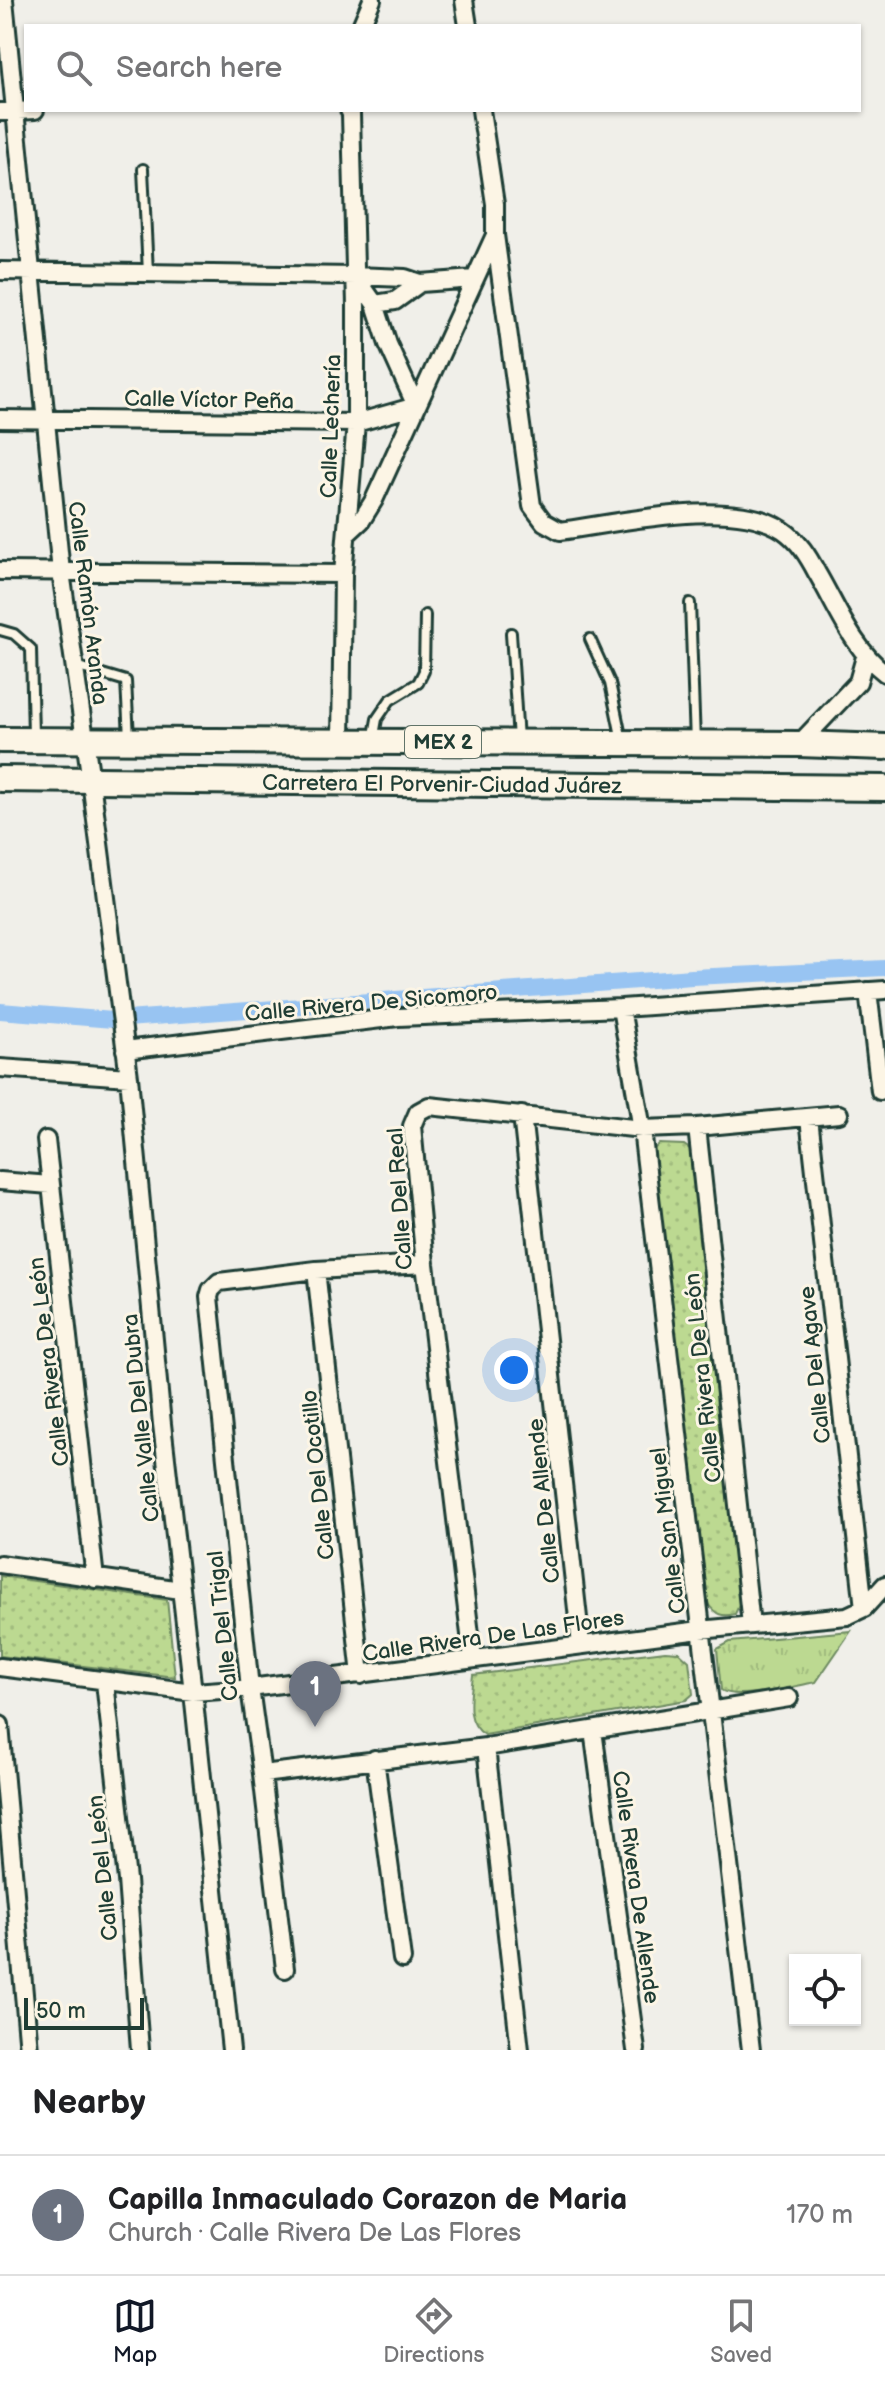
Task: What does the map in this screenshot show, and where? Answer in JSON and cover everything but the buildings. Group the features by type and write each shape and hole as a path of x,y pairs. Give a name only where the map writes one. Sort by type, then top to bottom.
{"main road":[{"name":"MEX 2","path":"0,740 695,743 885,747"},
{"name":"Carretera El Porvenir-Ciudad Juárez","path":"0,779 885,788"}],"street":[{"name":"Calle Ramón Aranda","path":"4,0 7,112 30,272 61,572 91,781"},
{"path":"362,24 372,0"},
{"path":"464,0 468,24"},
{"name":"Calle Lechería","path":"341,743 343,574 356,423 350,112"},
{"path":"481,112 532,506 544,522 560,531 709,512 746,516 781,529 805,550 865,657 885,673"},
{"path":"347,534 361,521 374,500 495,235"},
{"path":"0,271 355,276 405,278 420,283 474,279"},
{"path":"355,276 375,304 388,344 416,406"},
{"path":"375,304 395,301 420,283"},
{"name":"Calle Víctor Peña","path":"0,419 356,423 416,406"},
{"path":"0,571 343,574"},
{"path":"799,744 858,682 865,657"},
{"name":"Calle Valle Del Dubra","path":"91,781 129,1077 162,1424 231,2050"},
{"name":"Calle Rivera De Sicomoro","path":"124,1044 398,1017 621,1008 885,990"},
{"path":"868,991 880,1091"},
{"name":"Calle San Miguel","path":"621,1008 642,1129 751,2050"},
{"path":"0,1068 129,1077"},
{"name":"Calle Del Real","path":"473,1659 425,1264 412,1126 418,1112 429,1106 642,1129 839,1114"},
{"name":"Calle De Allende","path":"522,1115 581,1645"},
{"name":"Calle Del Agave","path":"809,1118 864,1608"},
{"name":"Calle Rivera De León","path":"697,1127 751,1625"},
{"name":"Calle Rivera De León","path":"46,1140 95,1579"},
{"path":"0,1181 50,1185"},
{"path":"316,1270 425,1264"},
{"name":"Calle Del Trigal","path":"285,1969 250,1688 209,1297 219,1282 316,1270"},
{"name":"Calle Del Ocotillo","path":"316,1270 361,1675"},
{"path":"0,1564 181,1590"},
{"path":"864,1608 885,1585"},
{"name":"Calle Rivera De Las Flores","path":"0,1667 193,1692 361,1675 700,1630 847,1616 864,1608"},
{"name":"Calle Del León","path":"105,1682 127,1880 140,2050"},
{"path":"262,1774 486,1747 789,1698"},
{"path":"0,1725 29,2050"},
{"name":"Calle Rivera De Allende","path":"593,1730 636,2050"},
{"path":"486,1747 520,2050"},
{"path":"375,1759 402,1959"}],"lane":[{"path":"143,169 148,273"},
{"path":"690,603 695,743"},
{"path":"372,743 377,719 390,700 418,683 424,671 425,615"},
{"path":"0,630 14,634 31,649 33,741"},
{"path":"511,633 518,742"},
{"path":"590,639 616,700 622,743"},
{"path":"74,666 126,681 129,742"}],"green space":[{"path":"659,1144 684,1145 694,1152 740,1603 735,1614 730,1615 714,1611 708,1604 653,1150"},
{"path":"0,1576 167,1600 175,1677 0,1656"},
{"path":"851,1631 816,1682 752,1693 721,1690 717,1649 730,1642"},
{"path":"665,1651 679,1652 689,1661 693,1694 686,1700 485,1735 478,1730 471,1716 473,1675"}],"waterway":[{"path":"0,1011 113,1020 692,977 885,968"}],"place":[{"name":"Capilla Inmaculado Corazon de Maria","path":"315,1727"}]}
